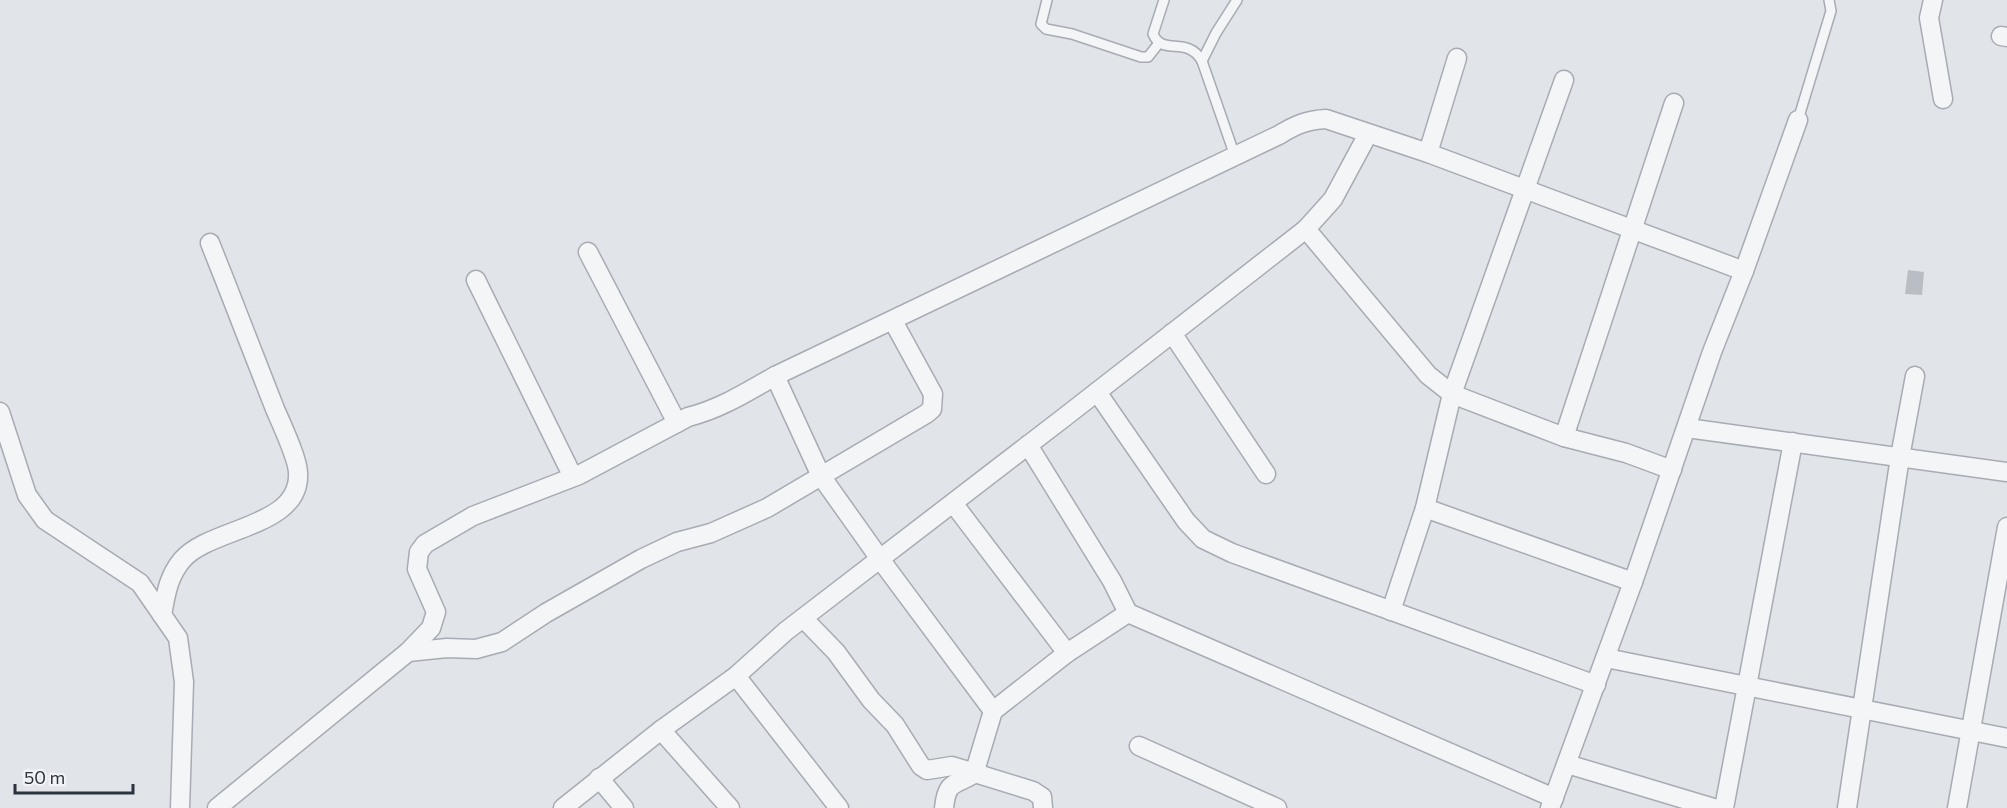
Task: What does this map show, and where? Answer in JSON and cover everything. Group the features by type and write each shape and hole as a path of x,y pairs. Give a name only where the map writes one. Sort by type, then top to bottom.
{"street":[{"path":"1933,0 1929,18 1943,99"},
{"path":"1428,153 1457,58"},
{"path":"1391,611 1425,508 1452,394 1564,80"},
{"path":"1564,437 1674,103"},
{"path":"217,808 408,652 431,627 436,612 417,569 419,552 425,544 473,516 573,477 618,456 677,423 723,404 774,376 893,321 1279,135 1297,124 1326,119 1428,153 1744,271"},
{"path":"1028,445 1112,580 1128,613 1552,803 1633,582 1712,352 1744,271 1798,120"},
{"path":"563,808 661,730 736,676 786,631 1306,229 1333,199 1368,134"},
{"path":"1306,229 1428,375 1452,394 1564,437 1626,453 1671,470"},
{"path":"162,615 168,582 183,559 209,542 276,513 293,498 298,472 210,243"},
{"path":"588,252 677,423"},
{"path":"476,280 573,477"},
{"path":"408,652 447,648 476,649 502,642 546,613 641,560 677,542 711,533 748,516 821,476 932,409 933,394 893,321"},
{"path":"1172,333 1266,474"},
{"path":"774,376 821,476 879,560 993,711"},
{"path":"1847,808 1900,457 1915,376"},
{"path":"1096,392 1186,521 1203,539 1232,553 1596,684"},
{"path":"0,412 27,495 45,520 140,583 178,638 184,682 180,808"},
{"path":"1687,428 2007,472"},
{"path":"1724,808 1793,442"},
{"path":"953,503 1067,653"},
{"path":"1425,508 1633,582"},
{"path":"1958,808 2007,527"},
{"path":"974,774 993,711 1067,653 1128,613"},
{"path":"803,618 836,652 871,700 895,725 921,766 927,770 952,766 1033,790 1042,797 1043,808"},
{"path":"1606,658 2007,738"},
{"path":"736,676 839,808"},
{"path":"661,730 730,808"},
{"path":"1139,746 1277,808"},
{"path":"1566,764 1714,808"},
{"path":"944,808 946,794 952,783 974,774"},
{"path":"599,778 624,808"}],"lane":[{"path":"1047,0 1041,24 1046,29 1072,34 1141,57 1148,57 1159,44"},
{"path":"1159,44 1153,34 1164,0"},
{"path":"1202,61 1237,0"},
{"path":"1798,120 1831,10 1829,0"},
{"path":"1159,44 1192,49 1197,53 1202,61 1235,156"}],"building":[{"path":"1908,270 1924,272 1922,295 1905,294"}]}
